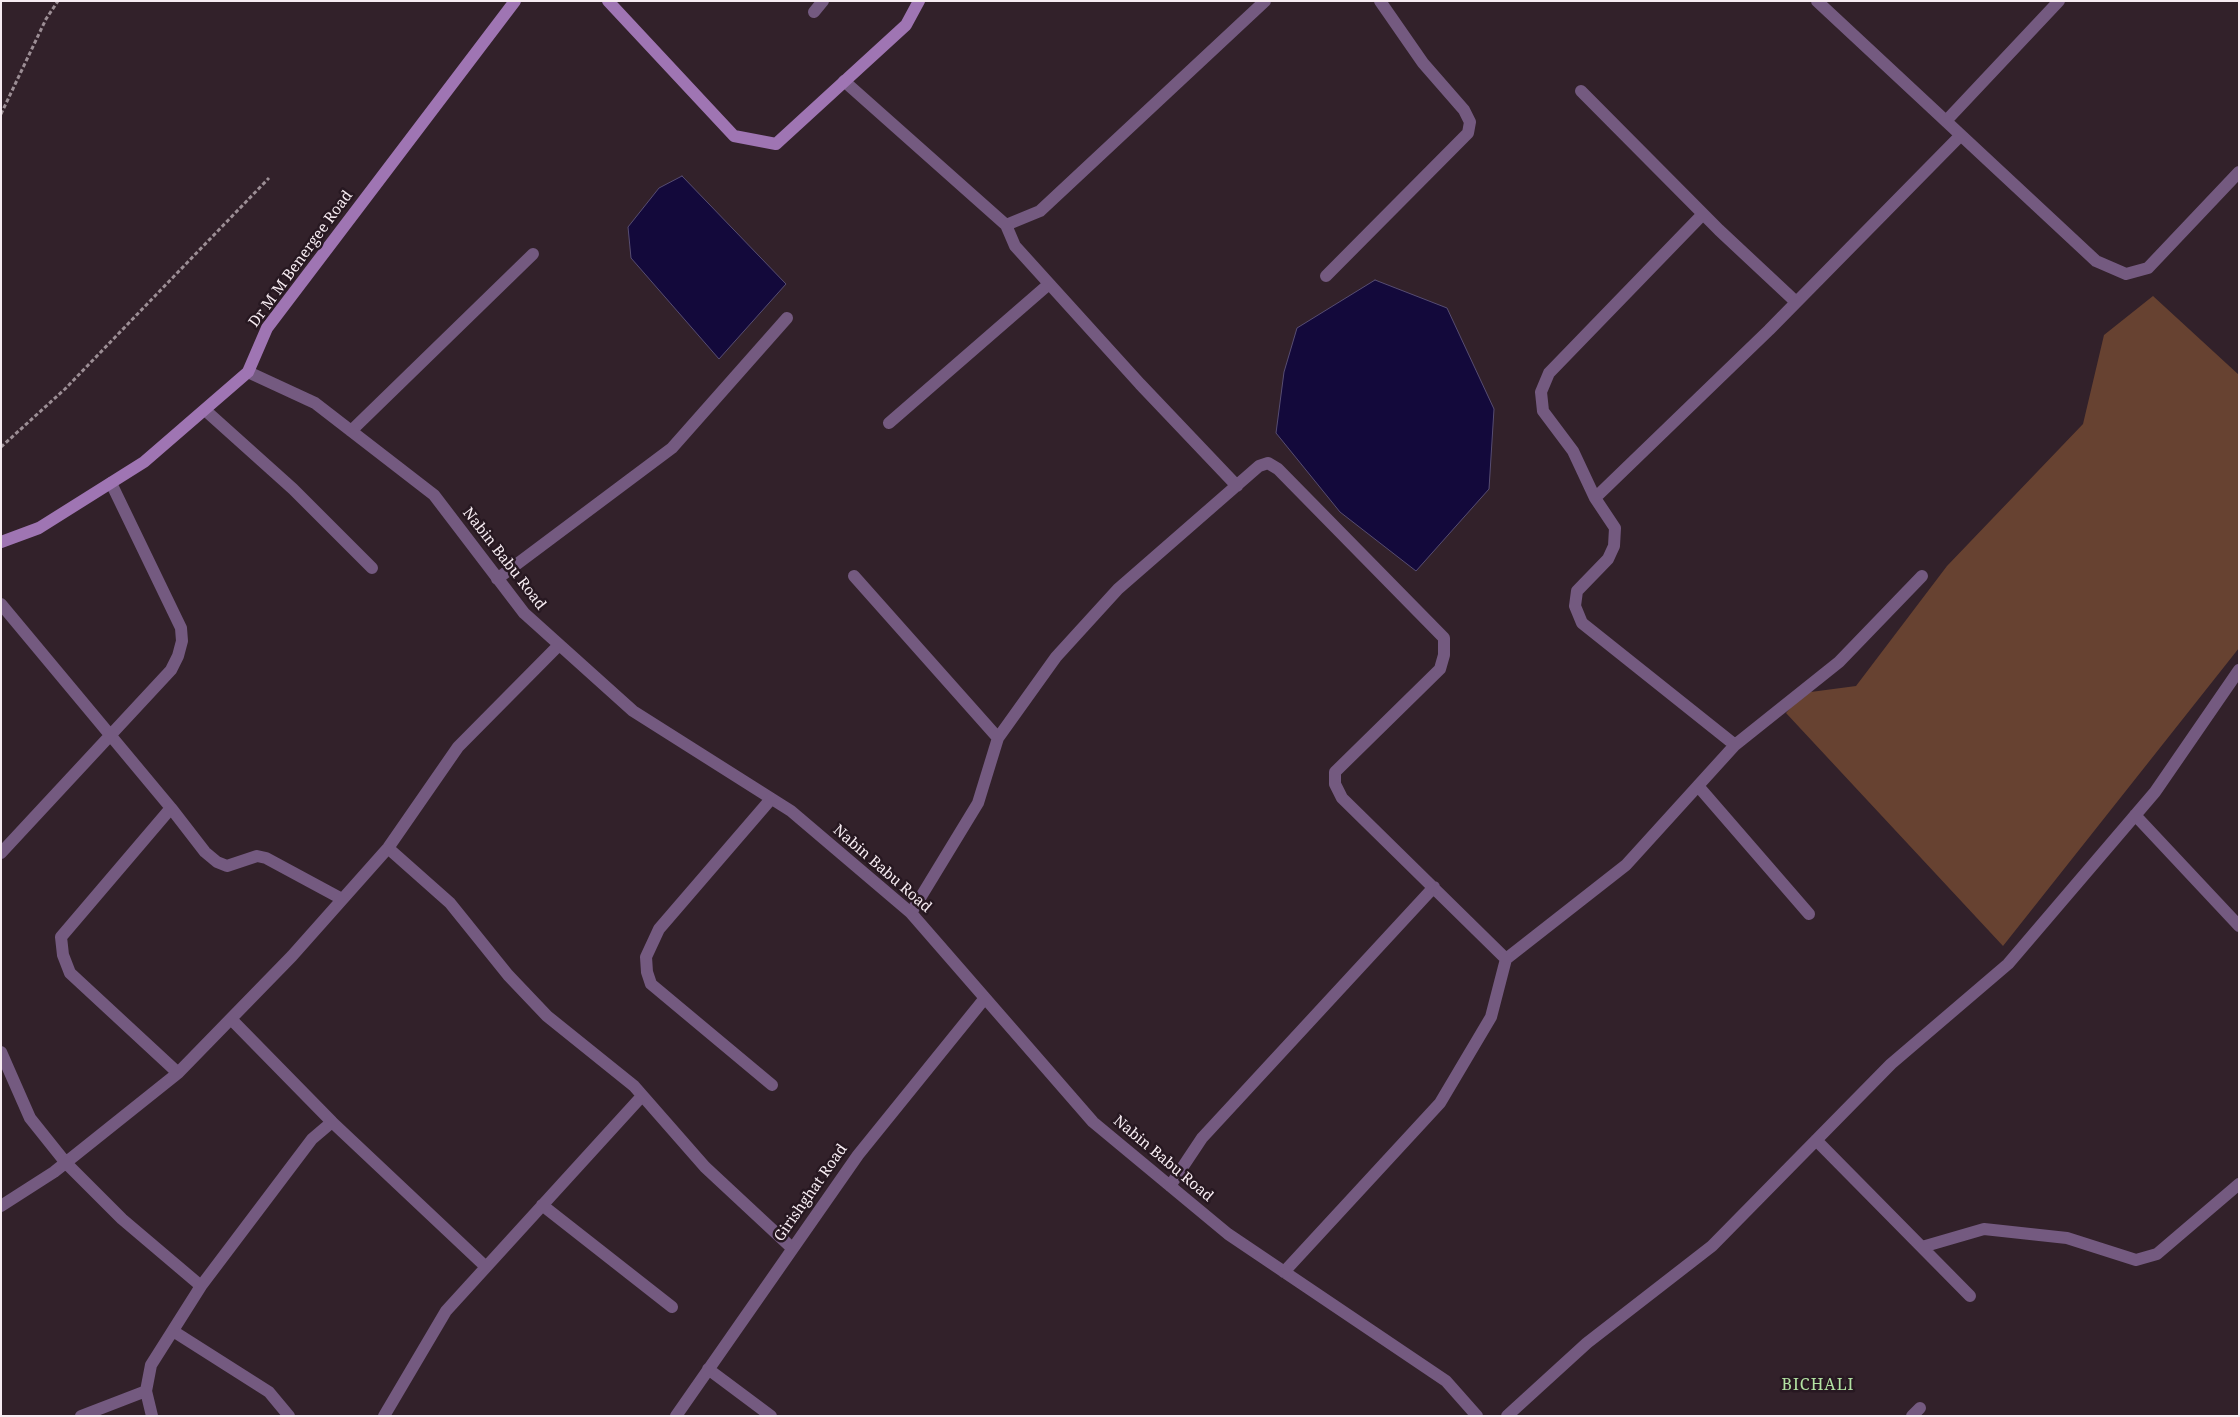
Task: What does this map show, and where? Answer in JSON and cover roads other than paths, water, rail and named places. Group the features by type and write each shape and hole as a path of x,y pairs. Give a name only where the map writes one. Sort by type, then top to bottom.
{"street":[{"name":"Dr M M Benergee Road","path":"1,542 39,528 144,462 248,372 267,328 515,1"},
{"path":"608,1 734,136 776,144 906,25 919,1"},
{"path":"814,12 823,1"},
{"path":"1006,225 1040,211 1265,1"},
{"path":"1326,276 1468,133 1470,122 1464,110 1424,63 1380,1"},
{"path":"1817,1 2096,261 2126,274 2148,268 2239,172"},
{"path":"1946,121 2059,1"},
{"path":"844,80 1006,225 1015,246 1140,384 1237,486"},
{"path":"1581,91 1703,214 1796,302"},
{"path":"1595,498 1796,302 1961,136"},
{"path":"1703,214 1549,374 1541,392 1543,412 1573,451 1595,498 1615,528 1614,546 1608,559 1577,591 1575,606 1582,622 1735,745"},
{"path":"351,431 533,254"},
{"path":"889,423 1049,284"},
{"path":"497,579 672,448 787,318"},
{"name":"Nabin Babu Road","path":"248,372 315,403 434,494 524,613 633,711 791,812 911,913 1093,1122 1228,1234 1446,1381 1477,1416"},
{"path":"204,410 293,489 372,568"},
{"path":"911,913 978,803 998,738 1056,657 1118,589 1259,466 1268,463 1278,469 1444,638 1444,655 1440,669 1335,772 1335,784 1342,798 1506,959"},
{"path":"1,853 171,670 178,656 182,641 181,628 111,483"},
{"path":"854,576 998,738"},
{"path":"1284,1272 1440,1103 1491,1017 1506,959 1626,865 1735,745 1839,662 1922,576"},
{"path":"1,604 171,808 205,852 217,862 227,866 257,856 266,858 342,899"},
{"path":"1,1206 66,1163 178,1073 292,956 388,848 458,747 559,645"},
{"path":"1507,1416 1587,1343 1712,1246 1891,1064 2008,964 2154,792 2239,670"},
{"path":"1698,786 1809,914"},
{"path":"771,799 659,929 646,957 647,972 651,984 772,1085"},
{"path":"171,808 61,937 63,954 70,973 178,1073"},
{"path":"2135,815 2239,926"},
{"path":"388,848 450,903 508,975 546,1016 634,1086 705,1167 792,1248"},
{"path":"1170,1186 1202,1138 1434,888"},
{"name":"Girishghat Road","path":"676,1416 858,1155 985,998"},
{"path":"230,1019 332,1122 486,1267"},
{"path":"1,1052 30,1118 66,1163 122,1219 201,1286"},
{"path":"384,1416 446,1311 642,1096"},
{"path":"152,1416 146,1391 151,1365 201,1286 312,1139 332,1122"},
{"path":"1816,1140 1970,1296"},
{"path":"1922,1247 1984,1229 2067,1238 2136,1260 2157,1254 2239,1184"},
{"path":"542,1205 672,1306"},
{"path":"173,1331 269,1392 289,1416"},
{"path":"708,1369 770,1416"},
{"path":"81,1416 146,1391"}],"district":[{"name":"BICHALI","path":"1818,1385"}]}
